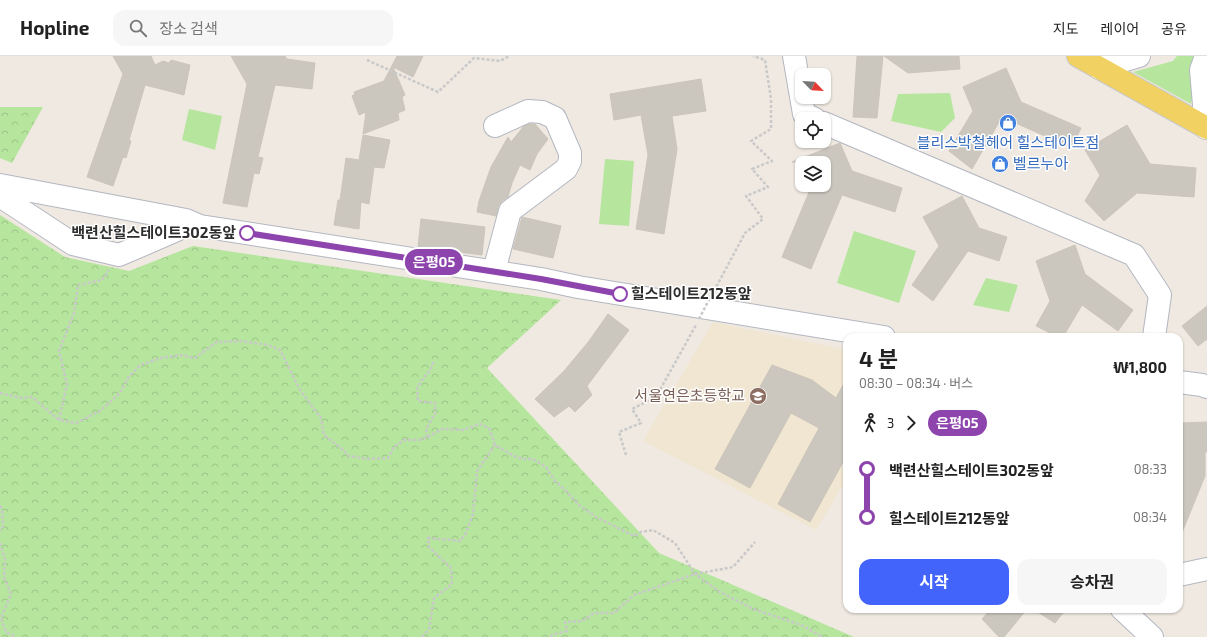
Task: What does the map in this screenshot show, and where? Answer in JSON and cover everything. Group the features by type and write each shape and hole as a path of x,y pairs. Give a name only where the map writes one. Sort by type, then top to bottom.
{"main road":[{"path":"1078,56 1207,128"}],"street":[{"path":"794,56 804,112"},
{"path":"1099,68 1140,56"},
{"path":"1206,56 1201,70 1207,128"},
{"path":"494,271 510,211 566,169 570,161 570,154 555,118 542,112 528,111 495,126"},
{"path":"831,126 1134,255 1160,295 1155,333"},
{"path":"0,185 186,220 200,226 494,271 578,287 860,333"},
{"path":"0,196 73,244 120,255 177,230 186,220"},
{"path":"1183,383 1207,387"},
{"path":"1183,574 1207,569"},
{"path":"1126,613 1152,637"}],"path":[{"path":"367,60 438,92 474,58 500,60 509,56"},
{"path":"626,456 619,432 641,423 632,410 656,397 745,233 763,219 746,196 768,187 752,169 772,161 751,141 771,129 771,99 765,60 753,56"},
{"path":"59,420 67,384 59,351 74,313 78,285 102,280 119,262 120,255"},
{"path":"0,394 21,398 32,397 59,420 76,423 100,411 120,393 128,378 140,365 161,358 181,355 195,358 217,342 241,341 268,345 280,350 300,390 321,418 324,435 349,456 367,459 388,458 394,447 404,440 419,440 442,429 463,430 480,424 489,428 495,445 514,456 523,459 532,459 546,467 555,481 579,505 596,517 634,536 641,532 654,530 675,543 695,574 720,592 753,609 800,625 823,637"},
{"path":"428,437 426,429 435,414 434,403 418,401 417,388 430,371 434,360"},
{"path":"422,637 429,629 434,598 452,584 451,568 429,547 428,538 460,541 466,533 473,514 477,472 495,445"},
{"path":"0,506 2,509 3,526 0,531"},
{"path":"551,637 552,635 567,631 565,622 582,621 594,613 614,613 634,594 695,574 733,567 755,542"},
{"path":"0,543 5,560 4,577 11,594 1,618 6,632 16,637"}],"shaded area":[{"name":"서울연은초등학교","path":"713,322 843,349 843,485 816,530 643,441"}],"green space":[{"path":"1177,56 1202,56 1191,104 1133,72 1173,61"},
{"path":"950,93 955,118 941,132 891,121 898,94"},
{"path":"0,107 43,107 12,163 0,158"},
{"path":"189,109 222,116 215,150 182,140"},
{"path":"605,159 634,161 629,226 599,224"},
{"path":"0,215 65,257 129,271 193,246 561,300 487,368 659,553 854,637 0,637"},
{"path":"854,231 916,251 899,303 837,283"},
{"path":"986,278 1018,285 1009,312 973,305"}],"building":[{"path":"113,56 151,56 155,65 163,61 169,63 171,60 190,65 184,95 145,85 129,140 131,141 126,158 123,157 113,186 87,177 123,74"},
{"path":"231,56 285,56 287,59 315,63 312,89 275,85 258,157 263,158 259,174 254,173 247,207 223,203 247,84"},
{"path":"397,56 423,56 413,77 393,67 405,95 402,97 405,110 398,113 399,120 363,134 366,112 359,115 352,96 355,94 354,92 384,81"},
{"path":"857,56 883,56 877,118 853,117"},
{"path":"884,56 959,56 960,69 908,73"},
{"path":"1006,68 1021,102 1081,128 1072,148 1002,117 972,169 949,151 973,111 963,87"},
{"path":"701,79 706,111 672,116 677,149 664,234 636,229 648,155 641,115 614,120 610,94"},
{"path":"535,124 548,139 537,154 530,170 520,165 508,197 502,201 498,207 496,216 477,212 479,201 491,167 508,137 511,142 524,126"},
{"path":"1127,125 1150,164 1196,168 1194,197 1137,193 1104,221 1085,201 1100,175 1085,150"},
{"path":"363,135 390,140 384,168 374,167 369,204 361,202 359,229 334,225 338,200 340,200 346,158 359,160"},
{"path":"840,143 852,171 902,188 895,212 842,195 811,269 782,257 809,192 831,192 831,156 807,156 831,148 831,147"},
{"path":"962,196 979,228 1007,237 999,261 968,251 933,301 912,285 939,246 923,217"},
{"path":"522,217 561,226 553,258 513,249"},
{"path":"421,219 485,227 482,255 418,247"},
{"path":"1075,245 1085,274 1133,310 1118,331 1082,305 1065,333 1050,333 1036,326 1050,301 1036,261"},
{"path":"1207,306 1207,339 1198,346 1182,326"},
{"path":"608,314 629,330 587,386 592,395 575,412 569,406 554,417 535,399 564,371 589,341"},
{"path":"772,365 812,380 836,398 843,385 843,462 810,522 778,504 819,428 791,413 750,488 715,469"},
{"path":"1207,422 1205,476 1183,530 1183,423"},
{"path":"987,613 1024,613 1004,637 999,637 982,619"},
{"path":"1039,613 1063,613 1055,623"}],"bus line":[{"name":"은평05","path":"247,233 541,279 620,294"}],"place":[{"name":"블리스박철헤어 힐스테이트점","path":"1008,123"},
{"name":"벨르누아","path":"1000,164"},
{"name":"백련산힐스테이트302동앞","path":"247,233"},
{"name":"힐스테이트212동앞","path":"620,294"},
{"name":"서울연은초등학교","path":"758,396"}]}
